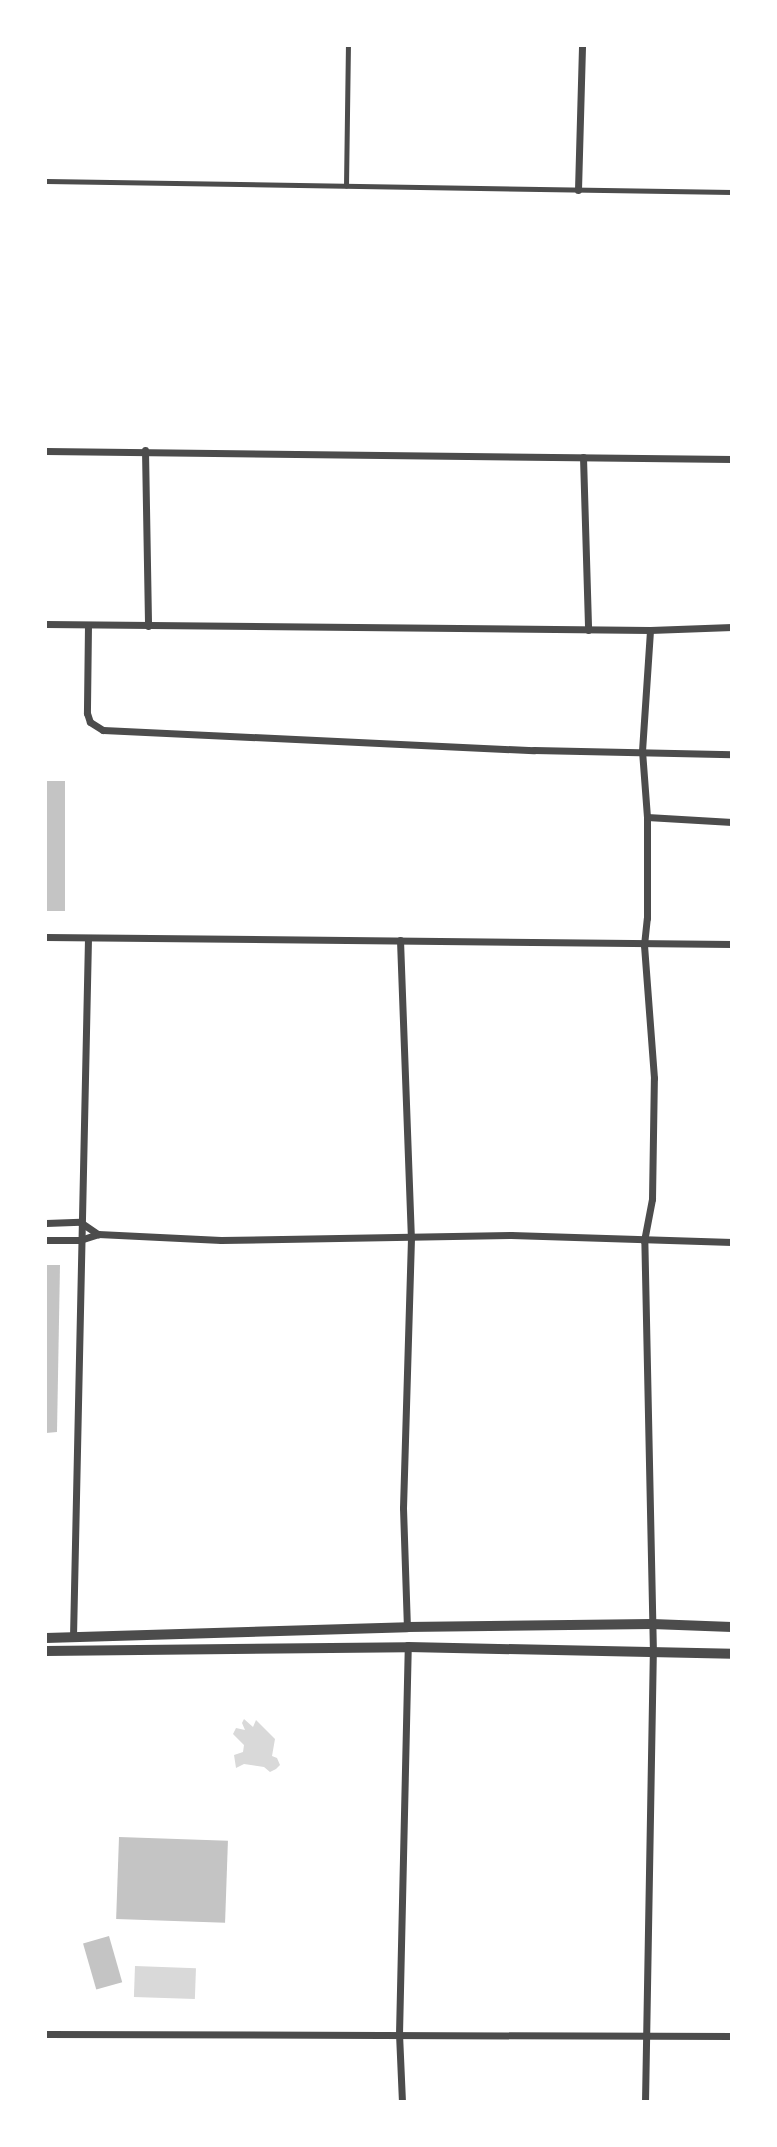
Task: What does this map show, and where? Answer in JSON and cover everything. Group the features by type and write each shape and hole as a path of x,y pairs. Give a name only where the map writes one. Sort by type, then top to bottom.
{"street":[{"path":"579,190 582,46"},
{"path":"145,450 148,626"},
{"path":"46,451 145,450 732,459"},
{"path":"583,457 588,630"},
{"path":"46,624 588,630 732,627"},
{"path":"88,625 87,713 90,722 103,730 534,750 732,754"},
{"path":"645,2102 653,1527 644,1241 652,1199 654,1078 644,945 647,918 647,817 642,751 650,630"},
{"path":"647,817 732,822"},
{"path":"46,937 732,944"},
{"path":"73,1637 88,938"},
{"path":"400,940 411,1238 403,1508 407,1628"},
{"path":"46,1223 80,1222 98,1234"},
{"path":"46,1240 80,1240 98,1234 221,1240 511,1235 732,1242"},
{"path":"46,1638 652,1624 732,1627"},
{"path":"402,2102 399,2034 408,1647"},
{"path":"46,1651 408,1647 732,1654"},
{"path":"46,2034 732,2036"}],"lane":[{"path":"346,186 348,46"},
{"path":"46,181 732,192"}],"shaded area":[{"path":"244,1719 253,1727 256,1720 275,1739 272,1756 277,1758 280,1765 276,1769 270,1772 264,1767 244,1764 236,1768 234,1755 243,1752 244,1745 233,1734 236,1728 245,1730 242,1723"},
{"path":"135,1966 196,1968 195,1999 134,1997"}],"building":[{"path":"46,781 65,781 65,911 46,911"},
{"path":"46,1265 60,1265 57,1432 46,1433"},
{"path":"119,1837 228,1841 225,1923 116,1919"},
{"path":"109,1936 122,1982 96,1990 83,1943"}]}
